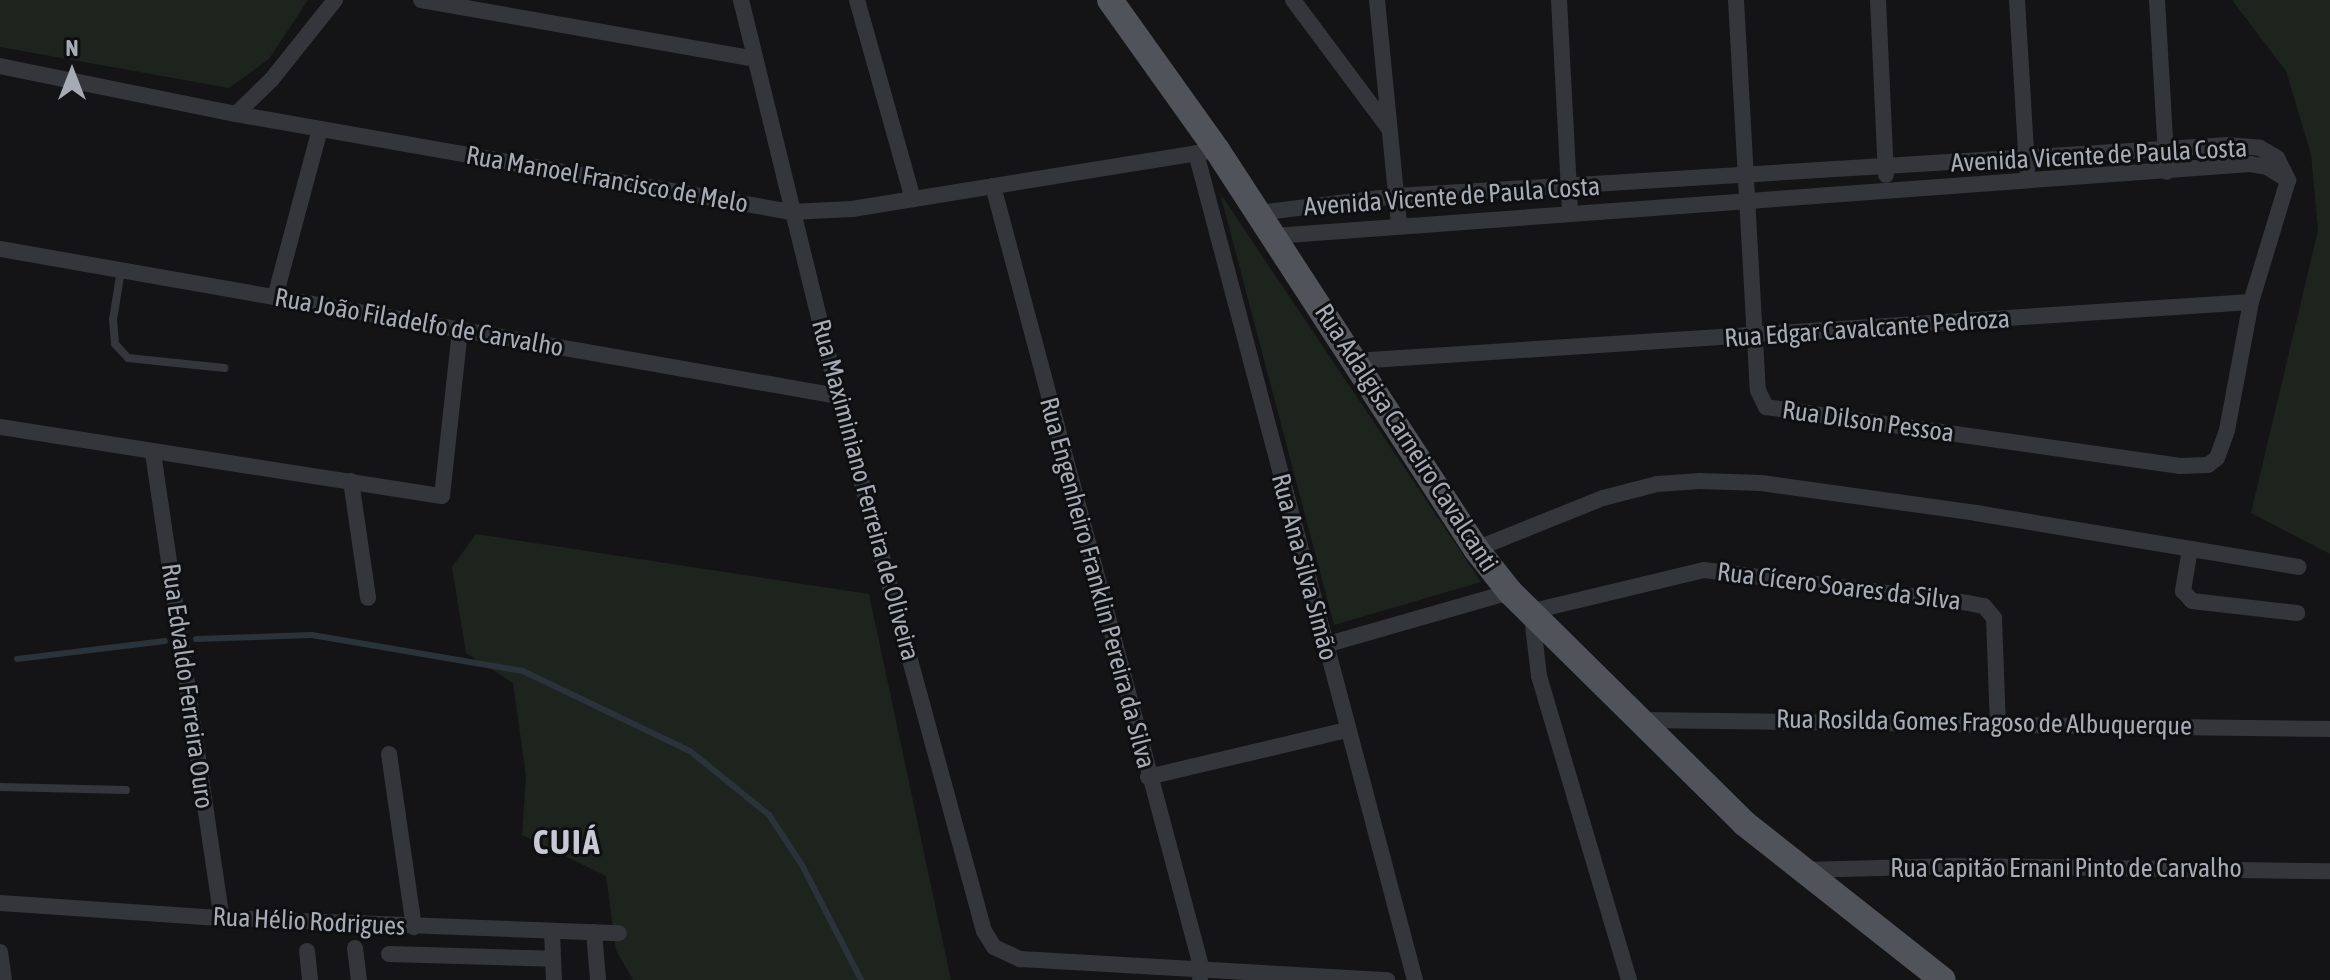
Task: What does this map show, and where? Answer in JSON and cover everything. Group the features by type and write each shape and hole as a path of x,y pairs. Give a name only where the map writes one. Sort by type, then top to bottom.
{"main road":[{"name":"Rua Adalgisa Carneiro Cavalcanti","path":"1110,0 1206,152 1274,236 1476,549 1510,592 1637,720 1802,870 1943,980"}],"street":[{"path":"236,114 272,79 335,0"},
{"path":"421,0 755,59"},
{"name":"Rua Maximiniano Ferreira de Oliveira","path":"741,0 838,396 984,931 994,947 1020,959 1201,975"},
{"path":"857,0 913,199"},
{"path":"1293,0 1390,131"},
{"path":"1377,0 1399,224"},
{"path":"1559,0 1570,211"},
{"name":"Rua Dilson Pessoa","path":"1736,0 1758,390 1766,407 2195,467 2208,465 2221,449 2251,302"},
{"path":"1878,0 1887,189"},
{"path":"2017,0 2027,179"},
{"path":"2157,0 2167,172"},
{"name":"Rua Manoel Francisco de Melo","path":"0,66 236,114 791,212 913,199 1206,152"},
{"path":"275,297 320,129"},
{"name":"Avenida Vicente de Paula Costa","path":"1258,213 1396,196 1746,177 2166,148 2260,148 2277,158 2288,180"},
{"name":"Rua Ana Silva Simão","path":"1206,152 1325,645 1415,980"},
{"name":"Avenida Vicente de Paula Costa","path":"1274,236 1747,197 2167,172 2250,164 2267,167 2288,180"},
{"path":"2251,302 2288,180"},
{"name":"Rua Engenheiro Franklin Pereira da Silva","path":"993,186 1201,975"},
{"name":"Rua João Filadelfo de Carvalho","path":"0,249 838,396"},
{"name":"Rua Edgar Cavalcante Pedroza","path":"1355,361 2251,302"},
{"path":"0,427 442,496 460,331"},
{"name":"Rua Edvaldo Ferreira Ouro","path":"153,453 222,918"},
{"path":"351,481 368,598"},
{"path":"1476,549 1603,498 1657,484 1700,481 1839,494 2299,567"},
{"path":"2190,549 2183,591 2192,601 2297,613"},
{"name":"Rua Cícero Soares da Silva","path":"1530,615 1704,570 1984,606 1994,618 1998,725"},
{"path":"1325,645 1510,592"},
{"path":"1530,615 1539,676 1629,980"},
{"name":"Rua Rosilda Gomes Fragoso de Albuquerque","path":"1637,720 2330,729"},
{"path":"1148,777 1347,730"},
{"path":"389,754 414,927"},
{"name":"Rua Capitão Ernani Pinto de Carvalho","path":"1802,870 1954,866 2330,871"},
{"name":"Rua Hélio Rodrigues","path":"0,903 222,918 619,933"},
{"path":"552,931 554,980"},
{"path":"594,932 598,980"},
{"path":"355,948 359,980"},
{"path":"307,951 310,980"},
{"path":"0,952 4,980"},
{"path":"389,954 553,959"},
{"path":"1201,975 1387,980"}],"lane":[{"path":"121,270 114,332 115,344 128,358 224,368"},
{"path":"0,787 126,790"}],"shaded area":[{"path":"0,0 308,0 269,59 229,88 0,47"},
{"path":"2232,0 2330,0 2330,554 2251,513 2318,230 2311,154 2286,71"},
{"path":"1220,193 1481,582 1334,625"},
{"path":"476,534 869,594 951,980 633,980 616,950 606,876 522,835 526,776 513,683 466,653 452,567"}],"waterway":[{"path":"196,639 312,635 523,671 690,751 769,815 802,865 861,980"},
{"path":"17,659 165,641"}],"district":[{"name":"CUIÁ","path":"567,842"}]}
